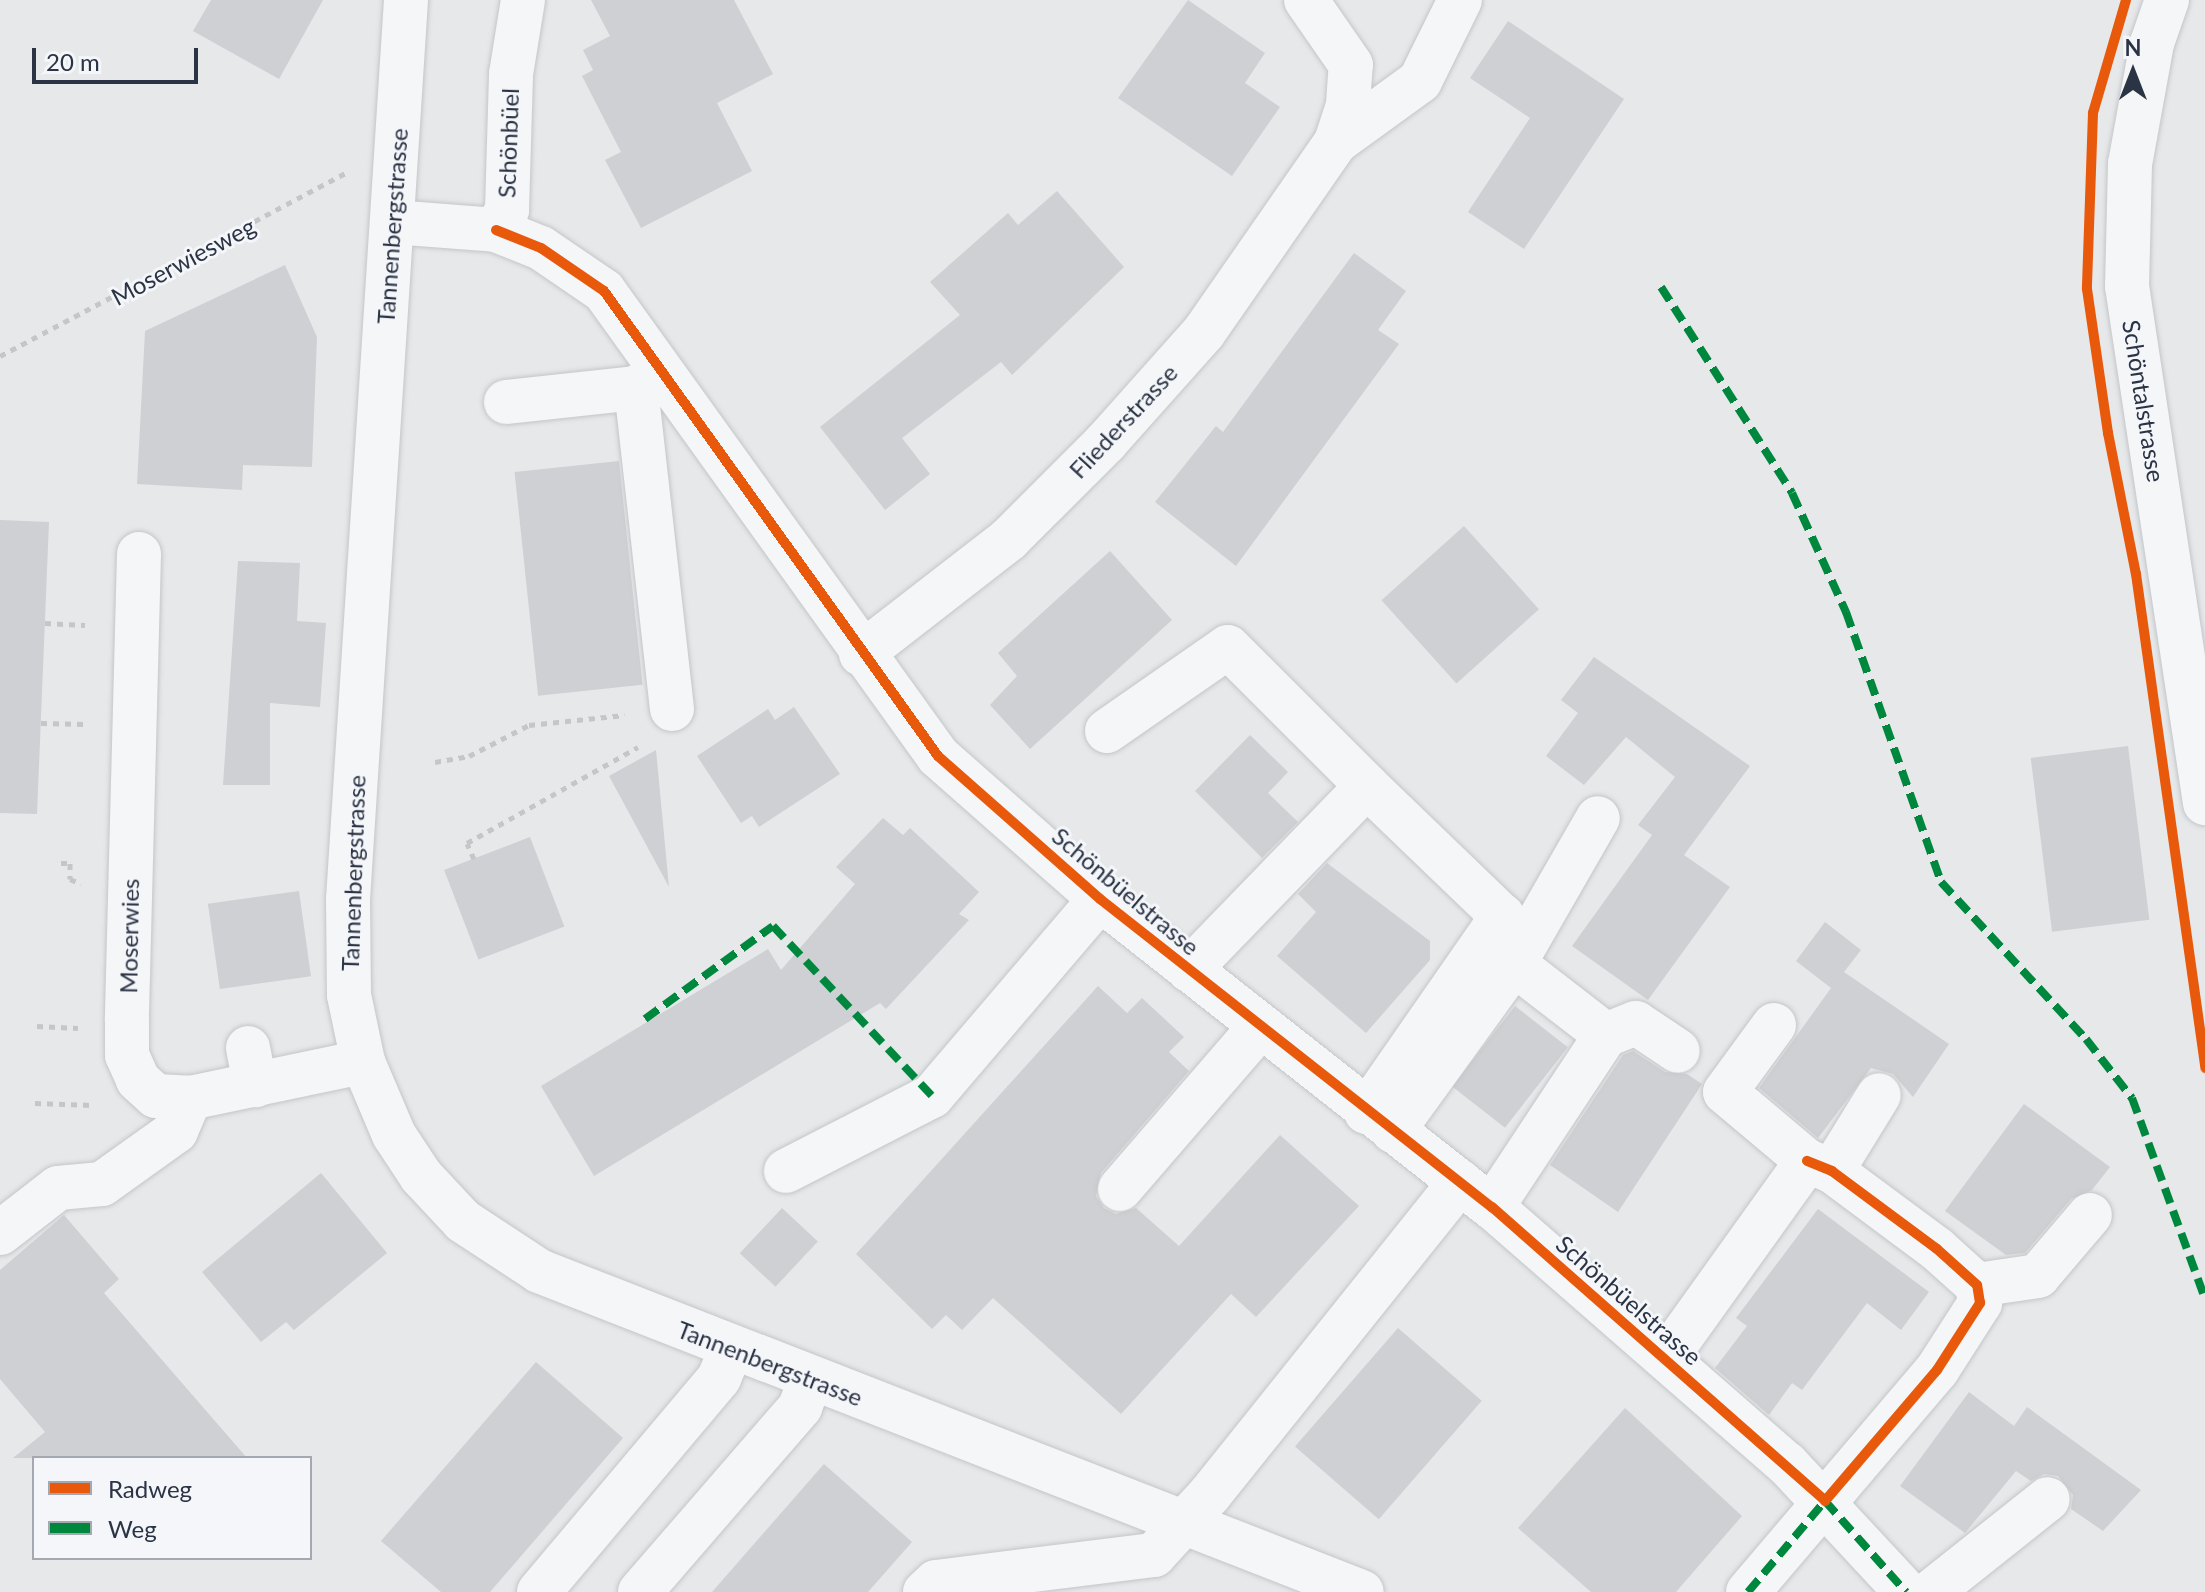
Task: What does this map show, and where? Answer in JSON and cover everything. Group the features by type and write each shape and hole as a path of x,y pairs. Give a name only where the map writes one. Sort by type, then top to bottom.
{"street":[{"name":"Tannenbergstrasse","path":"406,0 348,900 349,995 363,1062 394,1135 421,1176 463,1221 539,1271 731,1350 811,1378 1362,1592"},
{"name":"Schönbüel","path":"393,222 496,230 507,210 511,74 523,0"},
{"name":"Fliederstrasse","path":"861,654 1009,539 1106,442 1204,332 1336,142 1348,104 1351,65 1306,0"},
{"name":"Fliederstrasse","path":"1336,142 1420,81 1460,0"},
{"name":"Schöntalstrasse","path":"2167,0 2152,43 2130,164 2127,286 2205,803"},
{"name":"Schönbüelstrasse","path":"496,230 541,248 604,291 647,380 938,756 1100,899 1379,1122 1476,1194 1666,1358 1825,1501 1906,1592"},
{"path":"506,402 647,380 672,709"},
{"name":"Moserwies","path":"139,554 127,1055 138,1080 156,1096 190,1098 251,1066 363,1062"},
{"path":"1107,731 1228,647 1502,916 1379,1122"},
{"path":"1189,970 1367,786"},
{"path":"1379,1122 1514,964 1598,818"},
{"path":"786,1171 932,1096 1100,899"},
{"path":"1514,964 1606,1035"},
{"path":"925,1592 936,1582 1154,1555 1185,1524 1476,1194 1606,1035 1636,1023 1678,1051"},
{"path":"1748,1592 1937,1370 1980,1303 1977,1285 1725,1092 1774,1025"},
{"path":"1120,1189 1260,1027"},
{"path":"1666,1358 1879,1095"},
{"path":"0,1233 58,1188 102,1184 176,1131 190,1098"},
{"path":"1977,1285 2038,1276 2090,1215"},
{"path":"539,1592 719,1378 731,1350"},
{"path":"640,1592 800,1407 811,1378"},
{"path":"1931,1592 2048,1499"}],"path":[{"path":"45,623 82,624"},
{"path":"435,762 469,756 529,725 672,709"},
{"path":"474,859 467,843 658,735 672,709"},
{"path":"41,723 77,724"},
{"path":"37,1026 66,1027"},
{"path":"35,1103 60,1104"}],"building":[{"path":"211,0 323,0 279,79 193,31"},
{"path":"591,0 734,0 773,74 717,103 752,171 641,228 605,160 621,152 582,76 593,70 583,50 610,36"},
{"path":"1188,0 1265,53 1245,83 1280,107 1232,176 1118,98"},
{"path":"1508,21 1624,99 1524,249 1468,212 1530,118 1470,78"},
{"path":"1057,191 1124,267 1012,375 1001,362 902,438 930,474 885,510 820,427 960,315 930,282 1008,213 1018,225"},
{"path":"1354,253 1406,291 1378,330 1399,344 1236,566 1155,502 1216,426 1223,432"},
{"path":"285,265 317,337 312,467 243,465 242,490 137,484 145,331"},
{"path":"619,461 643,685 538,696 515,472"},
{"path":"0,520 49,522 37,814 0,813"},
{"path":"1464,526 1539,609 1456,684 1382,600"},
{"path":"1110,551 1172,620 1030,749 990,705 1017,676 998,653"},
{"path":"238,561 300,563 297,621 326,623 320,707 270,703 270,785 223,785"},
{"path":"1594,657 1750,766 1684,855 1730,887 1648,1000 1572,946 1652,835 1638,825 1675,777 1626,737 1584,785 1546,756 1578,713 1561,700"},
{"path":"794,707 840,774 759,827 752,816 741,823 697,756 768,709 775,720"},
{"path":"1250,735 1288,772 1268,793 1298,822 1262,858 1195,791"},
{"path":"2128,746 2149,920 2052,932 2031,758"},
{"path":"656,750 669,887 609,776"},
{"path":"883,818 903,835 910,828 979,892 959,914 969,920 886,1009 880,1003 594,1176 541,1086 768,949 781,970 855,884 836,867"},
{"path":"530,837 564,927 479,960 444,870"},
{"path":"1327,863 1430,941 1430,960 1366,1033 1277,956 1316,912 1298,894"},
{"path":"299,891 311,976 220,989 208,904"},
{"path":"1825,922 1861,950 1844,972 1949,1044 1913,1097 1893,1074 1871,1068 1818,1138 1759,1088 1831,988 1796,961"},
{"path":"1098,986 1127,1013 1142,998 1184,1037 1169,1052 1189,1071 1101,1173 1096,1196 1104,1208 1116,1214 1136,1208 1179,1246 1280,1135 1359,1206 1256,1317 1231,1294 1121,1414 993,1298 962,1330 946,1315 932,1329 856,1254"},
{"path":"1515,1006 1568,1047 1505,1128 1452,1086"},
{"path":"1633,1051 1665,1072 1687,1074 1702,1084 1618,1212 1550,1165 1623,1055"},
{"path":"2024,1104 2110,1167 2092,1190 2071,1199 2025,1253 2006,1255 1945,1211"},
{"path":"321,1173 387,1253 294,1330 286,1322 261,1342 202,1272"},
{"path":"782,1208 818,1241 776,1287 740,1253"},
{"path":"1818,1209 1929,1292 1901,1330 1867,1303 1802,1390 1792,1383 1769,1415 1715,1368 1747,1326 1736,1318"},
{"path":"64,1215 119,1279 104,1293 245,1456 13,1458 45,1432 0,1379 0,1270"},
{"path":"1398,1328 1482,1401 1379,1519 1295,1446"},
{"path":"536,1362 623,1438 490,1592 441,1592 381,1541"},
{"path":"1969,1392 2014,1426 2027,1407 2141,1490 2103,1531 2071,1509 2073,1495 2058,1476 2044,1474 2031,1481 2016,1471 1965,1533 1900,1486"},
{"path":"1625,1408 1742,1516 1676,1592 1591,1592 1518,1528"},
{"path":"824,1464 912,1542 868,1592 712,1592"}],"marked path":[{"path":"1661,287 1792,493 1846,612 1941,882 2086,1039 2132,1098 2205,1299"},
{"path":"645,1019 773,926 932,1096"},
{"path":"1748,1592 1825,1501 1906,1592"}],"cycle path":[{"path":"2126,0 2093,113 2087,289 2108,433 2136,574 2205,1068"},
{"path":"496,230 541,248 604,291 938,756 1100,899 1492,1207 1825,1501 1937,1370 1980,1303 1977,1285 1937,1249 1832,1171 1807,1161"}]}
